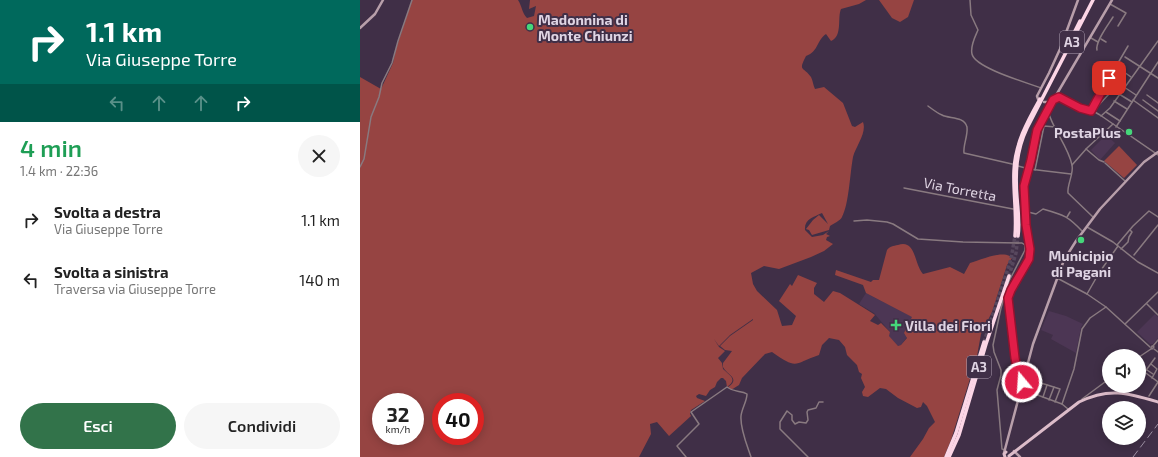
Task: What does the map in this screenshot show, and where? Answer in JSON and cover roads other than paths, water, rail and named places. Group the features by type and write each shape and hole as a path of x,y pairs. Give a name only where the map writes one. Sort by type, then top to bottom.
{"highway":[{"name":"A3","path":"1017,236 1014,170 1018,144 1092,0"},
{"name":"A3","path":"949,457 959,435 986,344 1009,276"},
{"name":"A3","path":"946,457 956,433 984,342"}],"main road":[{"path":"1007,454 1029,440 1079,402 1091,397 1104,393 1116,392 1132,394 1158,402"}],"street":[{"path":"360,28 375,14 383,0"},
{"path":"360,167 364,159 368,126 379,97 382,83 392,63 412,0"},
{"path":"970,0 971,15 978,30 972,47 973,57 990,68 1015,80 1041,88"},
{"path":"1038,99 1036,96 1060,49 1078,0"},
{"path":"1021,379 1017,368 1008,298 1011,290 1028,262 1030,255 1024,186 1037,130 1048,103 1056,95 1112,0"},
{"path":"1110,4 1126,13 1118,26"},
{"path":"1097,50 1096,47 1098,42 1113,17"},
{"path":"1090,37 1098,42"},
{"path":"1100,39 1106,42"},
{"path":"1101,116 1106,112 1158,41"},
{"path":"1092,111 1098,97 1128,46"},
{"path":"1125,57 1158,78"},
{"path":"1116,127 1158,62"},
{"path":"1092,111 1110,94 1124,72 1131,77"},
{"path":"1124,87 1136,95"},
{"path":"1058,91 1059,97"},
{"path":"1119,94 1133,101 1158,118"},
{"path":"1007,454 1011,427 1021,389 1021,379 1064,260 1093,217 1144,162 1157,154 1101,116 1092,111 1080,108 1056,95"},
{"path":"1147,95 1158,103"},
{"path":"1048,103 1059,97"},
{"path":"1143,100 1158,111"},
{"path":"1114,101 1127,109"},
{"path":"1048,103 1056,127 1072,165 1068,193 1093,217"},
{"path":"928,106 941,115 961,120 965,124 966,136 964,153 1012,164"},
{"path":"1106,112 1120,121"},
{"path":"1072,165 1087,148 1113,124"},
{"path":"1034,170 1044,126 1056,127"},
{"path":"1087,148 1099,160 1105,162 1126,181"},
{"path":"1018,166 1034,170 1071,174"},
{"name":"Via Torretta","path":"904,188 1013,209"},
{"path":"1028,212 1036,214 1043,209 1060,214 1076,223 1083,232"},
{"path":"1086,294 1117,245 1130,230 1149,211 1158,217"},
{"path":"1067,217 1070,212"},
{"path":"854,221 867,220 887,222 918,239 959,242 1022,243 1025,245 1025,250 1013,273 1005,294 994,345 994,352 1001,370 997,390 1002,449 1007,454 1020,457"},
{"path":"1134,255 1158,225"},
{"path":"1087,227 1117,245 1138,262 1157,271"},
{"path":"1121,249 1128,242 1132,232 1130,230"},
{"path":"1057,278 1106,307 1158,352"},
{"path":"1125,325 1158,292"},
{"path":"1147,304 1158,314"},
{"path":"1062,404 1074,369 1082,329 1090,318 1106,307"},
{"path":"1146,352 1152,348 1158,340"},
{"path":"1154,374 1146,370 1155,358"},
{"path":"1151,364 1157,368 1152,378"},
{"path":"1146,374 1158,382 1149,396"},
{"path":"1021,379 1060,389 1055,402"},
{"path":"1037,395 1040,383"},
{"path":"1079,402 1102,384"},
{"path":"1043,397 1047,385"},
{"path":"686,457 677,446 699,424 691,413 692,410 727,387 735,392 745,392 747,394 742,410 741,422 750,457"},
{"path":"1050,400 1054,387"},
{"path":"1021,389 1062,404 1069,410"},
{"path":"1091,391 1091,397"},
{"path":"808,457 780,429 780,422 787,410 792,415 792,420 795,424 799,422 806,423 808,420 807,411 809,409 816,408 820,402 823,402"}],"tunnel":[{"path":"984,342 1011,259 1015,236"},
{"path":"1009,276 1016,253 1018,236"}],"railway":[{"path":"1133,457 1158,424"}],"place":[{"name":"Madonnina di Monte Chiunzi","path":"530,27"},
{"name":"PostaPlus","path":"1129,132"},
{"name":"Municipio di Pagani","path":"1081,240"},
{"name":"Villa dei Fiori","path":"896,325"}]}
